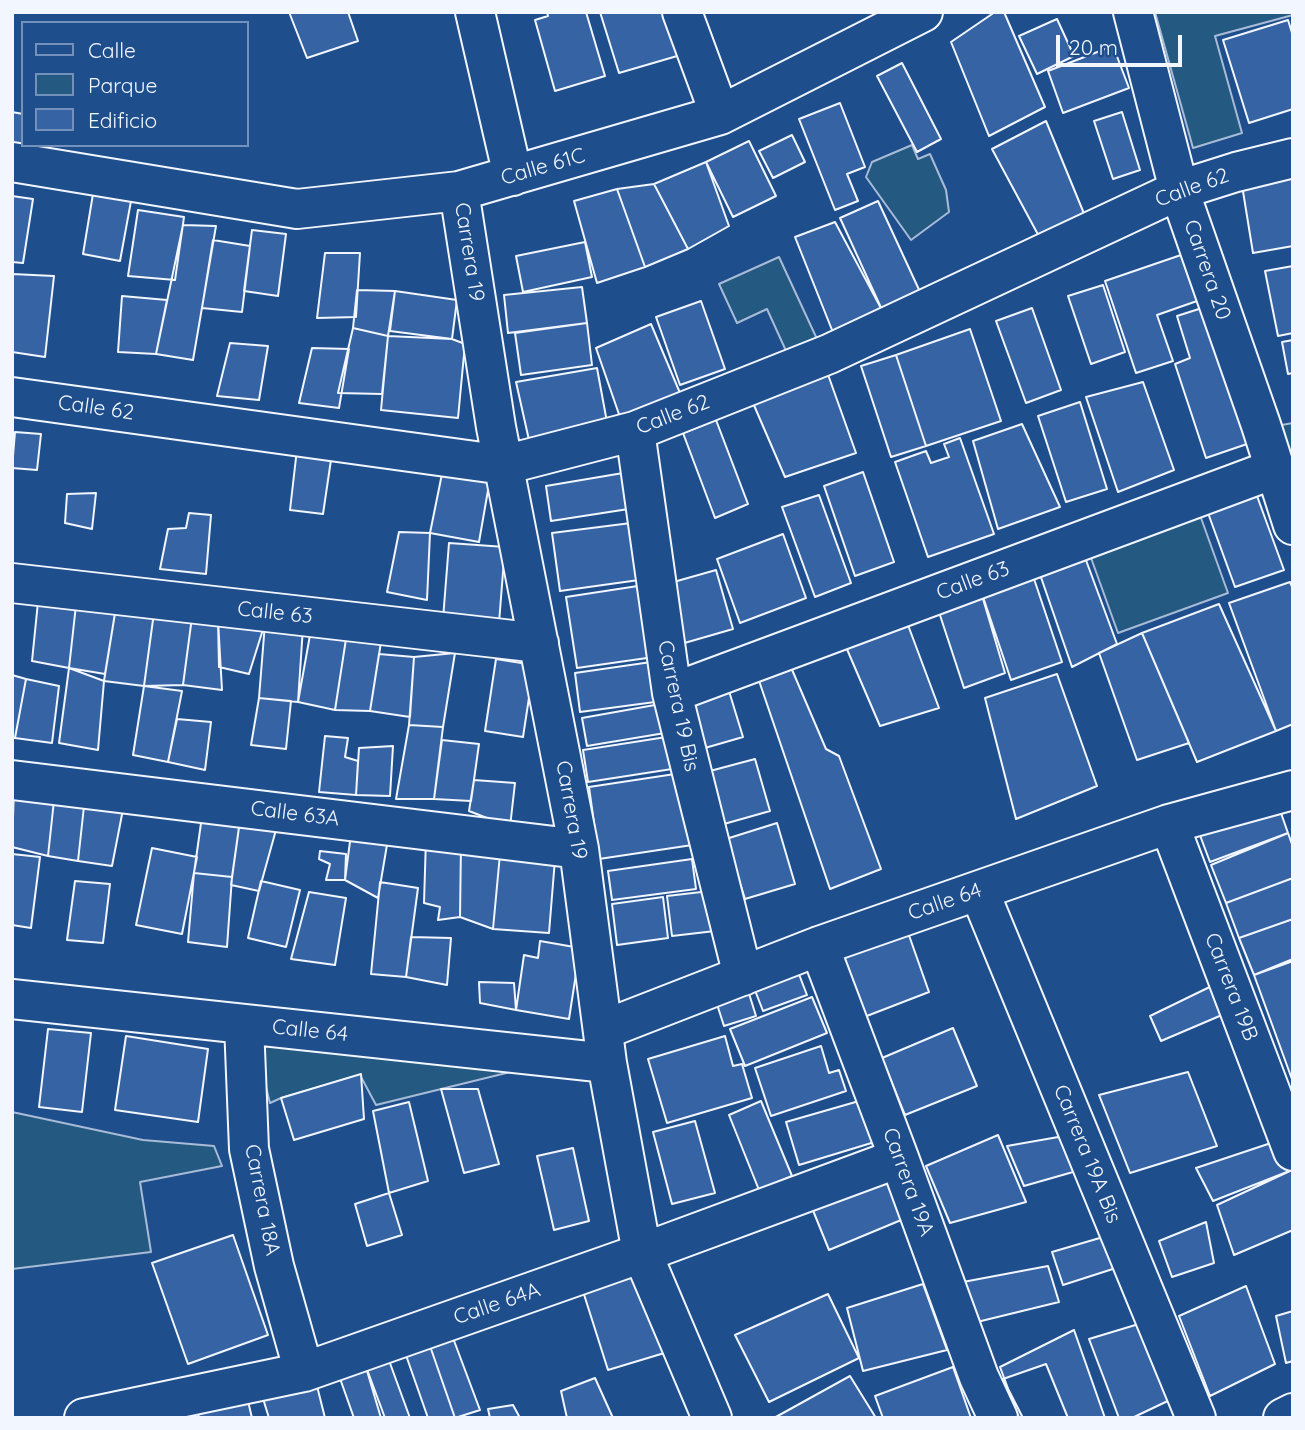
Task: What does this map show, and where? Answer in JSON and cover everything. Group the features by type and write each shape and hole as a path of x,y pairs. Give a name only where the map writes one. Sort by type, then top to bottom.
{"street":[{"path":"475,12 513,176"},
{"path":"682,12 720,115"},
{"name":"Calle 61C","path":"12,162 297,209 459,191 720,115 923,12"},
{"name":"Carrera 20","path":"1133,12 1179,190 1277,422 1286,500"},
{"name":"Calle 62","path":"12,397 504,465 635,430 830,354 1179,190 1236,172 1293,159"},
{"name":"Carrera 19","path":"459,191 496,427 579,849 605,1047 642,1253 712,1418"},
{"name":"Carrera 19 Bis","path":"635,430 672,692 743,976"},
{"name":"Calle 63","path":"672,692 1286,500"},
{"name":"Calle 63","path":"12,583 538,643"},
{"name":"Calle 63A","path":"12,780 579,849"},
{"name":"Calle 64","path":"12,999 244,1024 605,1047 743,976 819,946 1169,824 1293,790"},
{"name":"Carrera 19B","path":"1169,824 1293,1151"},
{"name":"Carrera 19A Bis","path":"979,891 1196,1418"},
{"name":"Carrera 19A","path":"819,946 900,1158 979,1377 998,1418"},
{"name":"Carrera 18A","path":"244,1024 249,1149 274,1266 304,1373"},
{"name":"Calle 64A","path":"85,1418 304,1373 900,1158"},
{"path":"1283,1418 1293,1413"}],"green space":[{"path":"1155,12 1293,12 1293,15 1215,36 1242,133 1193,148"},
{"path":"912,145 918,159 930,154 946,190 949,212 911,240 866,177 872,162"},
{"path":"779,257 817,339 787,353 767,309 737,323 719,284"},
{"path":"1293,423 1293,483 1276,426"},
{"path":"1196,504 1228,593 1118,633 1086,544"},
{"path":"264,1036 543,1064 376,1105 360,1075 270,1103 259,1060"},
{"path":"12,1112 143,1140 214,1146 222,1166 140,1182 151,1252 12,1269"}],"building":[{"path":"289,12 348,12 358,41 307,58"},
{"path":"547,12 586,12 605,76 555,91 535,20 548,16"},
{"path":"600,12 671,12 684,54 619,73"},
{"path":"995,12 1004,12 1045,107 989,136 951,42"},
{"path":"1057,19 1074,56 1037,74 1019,36"},
{"path":"1288,20 1293,36 1293,109 1249,123 1223,40"},
{"path":"1113,46 1129,88 1063,113 1048,71"},
{"path":"902,63 941,139 917,152 877,76"},
{"path":"840,103 865,167 847,174 858,201 835,210 799,119"},
{"path":"12,112 21,114 21,145 12,144"},
{"path":"1122,112 1140,170 1113,179 1094,121"},
{"path":"1046,121 1085,216 1042,242 992,149"},
{"path":"792,135 805,162 773,178 759,151"},
{"path":"749,141 776,196 733,217 706,162"},
{"path":"706,162 729,226 688,249 654,184"},
{"path":"1293,170 1293,246 1253,253 1241,179"},
{"path":"654,184 688,249 645,267 617,189"},
{"path":"617,189 645,267 597,283 574,201"},
{"path":"93,194 131,201 120,261 83,254"},
{"path":"12,196 33,199 23,263 12,262"},
{"path":"878,201 921,294 883,312 840,218"},
{"path":"138,210 184,217 175,280 128,276"},
{"path":"835,222 883,312 836,340 795,237"},
{"path":"183,225 216,226 193,360 156,354"},
{"path":"252,230 286,234 278,296 244,291"},
{"path":"213,240 250,246 242,312 202,308"},
{"path":"585,242 592,277 523,292 516,256"},
{"path":"325,253 360,253 356,317 317,318"},
{"path":"1181,255 1197,301 1157,315 1173,361 1136,373 1105,281"},
{"path":"1293,266 1293,333 1278,336 1265,271"},
{"path":"12,274 54,276 45,357 12,352"},
{"path":"1103,285 1125,352 1091,364 1068,296"},
{"path":"582,287 587,323 508,333 504,295"},
{"path":"357,290 395,291 388,336 353,328"},
{"path":"395,291 457,300 452,339 390,331"},
{"path":"122,296 167,300 156,354 118,352"},
{"path":"701,301 725,369 680,385 656,317"},
{"path":"1032,308 1061,390 1026,403 996,321"},
{"path":"1202,308 1247,444 1206,458 1175,364 1190,358 1177,316"},
{"path":"587,323 592,365 521,375 515,333"},
{"path":"651,324 680,393 621,420 596,348"},
{"path":"353,328 388,336 382,394 338,393"},
{"path":"970,329 1001,421 926,446 896,355"},
{"path":"388,336 452,339 465,344 458,418 381,410"},
{"path":"1293,340 1293,373 1288,374 1282,342"},
{"path":"230,343 268,346 259,400 217,396"},
{"path":"312,348 349,349 339,408 299,403"},
{"path":"896,355 926,446 891,457 861,366"},
{"path":"597,368 609,433 531,449 516,382"},
{"path":"826,369 856,453 785,477 753,403"},
{"path":"1143,382 1174,470 1118,492 1086,397"},
{"path":"1080,402 1107,489 1066,502 1038,416"},
{"path":"716,420 748,504 715,518 683,433"},
{"path":"1022,424 1060,507 998,529 973,441"},
{"path":"15,432 41,434 37,470 12,468"},
{"path":"960,438 994,534 928,557 895,462 926,451 931,463 949,457 944,444"},
{"path":"297,449 332,453 323,514 290,510"},
{"path":"444,464 491,473 479,542 430,533"},
{"path":"629,472 635,508 551,521 546,486"},
{"path":"863,472 894,562 855,576 824,486"},
{"path":"96,493 92,529 65,523 67,494"},
{"path":"819,495 851,583 815,597 782,507"},
{"path":"1257,496 1284,570 1235,587 1208,513"},
{"path":"189,513 211,515 206,574 160,569 168,529 186,528"},
{"path":"631,523 639,580 560,591 552,533"},
{"path":"399,532 430,533 427,600 387,592"},
{"path":"783,534 806,598 740,623 717,559"},
{"path":"449,543 505,547 499,623 443,619"},
{"path":"1080,544 1117,644 1072,667 1035,560"},
{"path":"1030,567 1062,662 1011,680 978,582"},
{"path":"716,570 733,629 681,644 663,585"},
{"path":"978,582 1005,673 964,688 934,597"},
{"path":"1290,582 1293,589 1293,724 1276,731 1229,603"},
{"path":"651,584 661,656 577,668 566,597"},
{"path":"39,592 77,596 69,668 32,661"},
{"path":"77,596 117,601 105,674 69,668"},
{"path":"117,601 155,605 144,686 104,681"},
{"path":"1219,604 1276,731 1197,762 1142,633"},
{"path":"155,605 192,617 183,685 144,686"},
{"path":"192,617 218,620 222,690 183,685"},
{"path":"905,617 939,708 880,726 840,633"},
{"path":"218,620 265,623 249,674 219,667"},
{"path":"265,623 303,627 298,702 259,698"},
{"path":"1142,633 1189,743 1137,760 1099,653"},
{"path":"310,635 346,639 335,710 298,702"},
{"path":"346,639 381,642 370,711 335,710"},
{"path":"455,653 443,727 409,725 414,657"},
{"path":"379,654 414,657 410,717 370,711"},
{"path":"787,658 826,749 839,756 881,869 830,889 755,669"},
{"path":"496,659 534,665 523,737 485,731"},
{"path":"665,660 670,700 580,712 575,673"},
{"path":"69,668 104,681 98,750 59,743"},
{"path":"1057,674 1097,786 1016,819 985,698"},
{"path":"12,675 26,679 15,738 12,738"},
{"path":"725,678 743,737 698,750 680,691"},
{"path":"26,679 59,686 52,743 15,738"},
{"path":"144,686 182,691 168,762 133,755"},
{"path":"259,698 291,701 286,749 251,745"},
{"path":"666,703 671,732 587,746 582,718"},
{"path":"177,719 211,722 205,770 168,762"},
{"path":"409,725 443,727 434,799 396,799"},
{"path":"679,735 685,767 588,782 583,750"},
{"path":"325,736 348,738 345,757 358,761 356,795 319,792"},
{"path":"442,740 479,744 471,801 434,799"},
{"path":"393,746 390,796 356,795 359,748"},
{"path":"755,759 770,811 724,824 710,771"},
{"path":"688,772 699,844 599,859 589,787"},
{"path":"474,780 515,783 510,827 469,811"},
{"path":"14,788 55,791 48,856 12,847"},
{"path":"55,791 85,797 78,861 48,856"},
{"path":"1275,796 1288,833 1210,862 1195,822"},
{"path":"85,797 125,799 112,866 78,861"},
{"path":"203,809 241,813 232,877 194,873"},
{"path":"241,813 279,819 259,891 231,885"},
{"path":"777,823 795,884 745,899 726,839"},
{"path":"352,826 389,833 378,898 345,880"},
{"path":"1288,833 1293,847 1293,878 1226,903 1211,865"},
{"path":"426,838 461,844 460,917 438,920 440,907 424,903"},
{"path":"461,844 500,854 493,929 460,917"},
{"path":"152,848 197,857 182,934 136,925"},
{"path":"320,851 346,854 345,880 326,880 330,864 319,859"},
{"path":"12,854 40,857 31,928 12,925"},
{"path":"500,854 555,859 549,933 493,929"},
{"path":"692,859 696,889 612,900 608,871"},
{"path":"194,873 232,877 227,947 188,942"},
{"path":"1293,878 1293,919 1239,938 1226,903"},
{"path":"75,881 110,884 103,943 67,940"},
{"path":"261,881 300,890 286,947 248,938"},
{"path":"380,882 418,888 406,977 371,974"},
{"path":"710,891 715,931 672,936 667,896"},
{"path":"309,892 346,898 335,965 291,959"},
{"path":"663,897 668,938 617,945 612,904"},
{"path":"1293,919 1293,959 1254,975 1239,938"},
{"path":"905,924 929,992 859,1019 835,954"},
{"path":"411,937 451,938 447,985 406,977"},
{"path":"540,941 580,948 569,1019 516,1010 524,955 538,958"},
{"path":"1293,961 1293,1082 1254,975"},
{"path":"795,964 807,995 763,1011 751,980"},
{"path":"1222,981 1229,1012 1161,1041 1150,1016"},
{"path":"479,982 514,983 516,1010 480,1003"},
{"path":"746,984 756,1016 724,1026 714,995"},
{"path":"812,997 827,1033 745,1066 730,1029"},
{"path":"953,1028 977,1086 905,1115 882,1058"},
{"path":"48,1029 91,1033 82,1112 39,1107"},
{"path":"126,1036 208,1049 198,1122 115,1110"},
{"path":"725,1036 733,1066 742,1064 752,1098 667,1123 648,1059"},
{"path":"821,1046 829,1073 839,1070 846,1091 771,1116 755,1068"},
{"path":"1188,1072 1217,1146 1130,1173 1099,1095"},
{"path":"361,1074 364,1119 294,1140 281,1098"},
{"path":"441,1089 478,1089 499,1164 464,1173"},
{"path":"866,1099 878,1141 799,1165 786,1122"},
{"path":"761,1101 792,1176 759,1190 729,1115"},
{"path":"409,1102 428,1181 389,1193 373,1111"},
{"path":"695,1121 715,1193 672,1204 653,1132"},
{"path":"998,1135 1026,1202 950,1223 926,1166"},
{"path":"1064,1136 1073,1172 1024,1186 1007,1146"},
{"path":"1277,1141 1292,1170 1213,1201 1196,1168"},
{"path":"573,1148 589,1221 554,1230 537,1156"},
{"path":"1292,1170 1293,1230 1234,1255 1217,1205"},
{"path":"889,1177 906,1218 829,1250 812,1208"},
{"path":"389,1193 402,1235 367,1246 355,1204"},
{"path":"1206,1222 1214,1263 1172,1277 1159,1241"},
{"path":"233,1235 268,1335 188,1364 152,1263"},
{"path":"1110,1235 1119,1267 1063,1285 1052,1252"},
{"path":"1048,1266 1059,1302 973,1323 963,1282"},
{"path":"643,1271 671,1351 608,1370 581,1285"},
{"path":"923,1284 947,1350 863,1371 847,1308"},
{"path":"1246,1286 1275,1364 1210,1396 1179,1316"},
{"path":"828,1294 859,1358 769,1402 735,1335"},
{"path":"1293,1311 1293,1361 1286,1363 1276,1316"},
{"path":"1142,1323 1174,1398 1132,1418 1119,1418 1089,1339"},
{"path":"1074,1330 1105,1418 1019,1418 1000,1367"},
{"path":"453,1338 480,1410 455,1418 430,1346"},
{"path":"401,1341 430,1346 455,1418 428,1418"},
{"path":"387,1355 410,1418 385,1418 365,1364"},
{"path":"365,1364 381,1418 354,1418 337,1370"},
{"path":"1046,1364 1068,1418 1023,1418 1003,1379"},
{"path":"953,1367 971,1418 883,1418 875,1396"},
{"path":"850,1376 876,1418 774,1418"},
{"path":"315,1378 325,1418 269,1418 261,1392"},
{"path":"595,1378 613,1418 567,1418 561,1391"},
{"path":"247,1397 252,1418 199,1418 197,1408"},
{"path":"513,1405 520,1418 490,1418 488,1409"}]}
